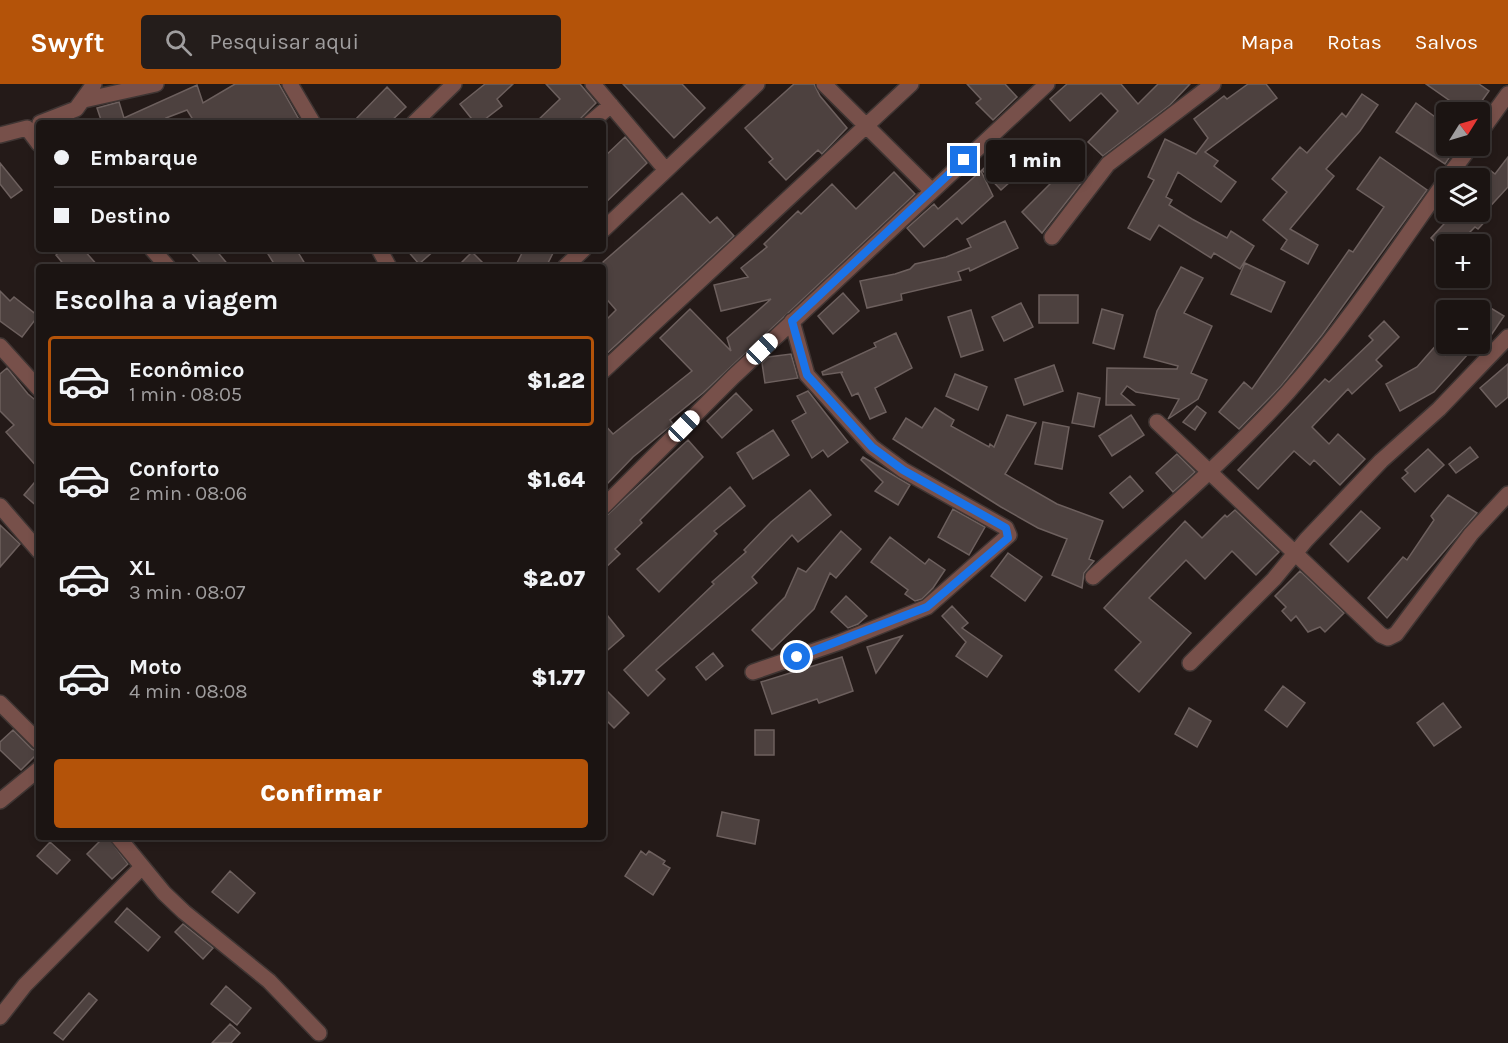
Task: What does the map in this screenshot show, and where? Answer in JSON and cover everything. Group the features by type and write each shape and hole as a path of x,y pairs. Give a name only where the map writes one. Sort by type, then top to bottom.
{"street":[{"path":"48,120 76,109 94,84"},
{"path":"84,100 156,84"},
{"path":"290,84 311,120"},
{"path":"417,120 454,84"},
{"path":"593,84 665,169"},
{"path":"606,227 757,84"},
{"path":"824,84 932,191"},
{"path":"606,367 910,84"},
{"path":"606,504 792,321 1047,84"},
{"path":"1052,237 1108,164 1213,84"},
{"path":"1490,119 1508,94"},
{"path":"593,120 610,105"},
{"path":"0,135 36,125"},
{"path":"1093,577 1209,471 1287,393 1340,327 1436,194"},
{"path":"155,252 165,264"},
{"path":"568,264 581,252"},
{"path":"753,672 840,642 927,607 1009,535 1006,528 911,475 872,447 807,375 792,321"},
{"path":"1190,663 1274,579 1381,461 1438,409 1508,337"},
{"path":"0,346 36,386"},
{"path":"1157,422 1381,635 1392,637 1471,534 1508,494"},
{"path":"0,506 36,547"},
{"path":"0,703 36,739"},
{"path":"0,801 36,771"},
{"path":"120,840 183,912 269,981 319,1033"},
{"path":"0,1017 25,985 142,867"}],"building":[{"path":"235,84 279,84 299,120 193,120 187,110 166,118 167,120 101,120 97,108 119,102 124,118 197,85 203,103"},
{"path":"485,84 513,84 497,99 502,106 484,120 473,120 460,104"},
{"path":"546,84 580,84 596,103 579,120 538,120 560,99"},
{"path":"623,84 682,84 705,108 674,138"},
{"path":"794,84 814,84 820,96 847,128 822,154 818,150 786,180 769,162 773,159 745,128"},
{"path":"967,84 1005,84 1017,97 993,120 976,103 981,99"},
{"path":"1067,84 1121,84 1138,104 1158,84 1190,84 1170,105 1103,156 1088,142 1118,111 1101,93 1070,121 1050,99"},
{"path":"1248,84 1266,84 1277,98 1205,152 1218,161 1214,166 1236,182 1221,202 1178,172 1166,197 1172,200 1169,205 1192,219 1227,238 1231,231 1254,246 1240,269 1214,253 1211,258 1159,225 1150,240 1128,228 1154,180 1148,177 1165,139 1196,154 1208,138 1194,119 1224,96 1227,99"},
{"path":"1426,84 1479,84 1489,91 1481,102 1452,102"},
{"path":"387,87 406,107 392,120 355,120"},
{"path":"1362,94 1378,105 1360,131 1326,169 1334,176 1290,229 1318,245 1308,264 1281,249 1287,240 1263,220 1287,192 1272,179 1300,147 1307,153 1342,113 1346,117"},
{"path":"1416,103 1436,118 1436,156 1450,156 1445,164 1396,132"},
{"path":"625,137 647,163 606,202 606,155"},
{"path":"1013,141 1032,162 1001,190 982,170"},
{"path":"1066,154 1086,177 1042,233 1022,212 1053,181 1045,171"},
{"path":"1380,157 1427,190 1322,335 1281,386 1239,429 1219,412 1244,382 1252,389 1349,250 1353,252 1384,207 1357,189"},
{"path":"1508,157 1508,187 1490,206 1490,172 1495,174"},
{"path":"0,163 22,190 11,198 0,184"},
{"path":"981,171 993,196 962,224 957,218 924,247 907,228 934,204 938,209"},
{"path":"894,172 915,194 703,393 670,420 673,424 633,457 608,483 606,481 606,426 613,434 692,371 660,338 690,309 731,351 727,338 771,299 721,311 714,285 748,277 741,268 767,247 764,244 798,211 801,214 832,184 856,209"},
{"path":"682,193 710,223 717,217 734,236 606,354 606,320 616,310 606,298 606,264 603,262"},
{"path":"1005,221 1018,248 970,271 969,268 958,272 961,280 901,294 902,300 867,308 860,281 895,274 910,269 915,264 946,257 971,247 967,239"},
{"path":"1446,222 1484,222 1478,229 1475,227 1468,234 1436,234 1436,243 1431,238"},
{"path":"60,252 86,252 96,264 64,264 56,255"},
{"path":"191,252 218,252 228,264 201,264"},
{"path":"298,252 305,264 274,264 268,254"},
{"path":"409,252 433,252 419,264"},
{"path":"472,252 484,264 460,264"},
{"path":"522,252 554,252 548,264 516,264"},
{"path":"1245,263 1285,282 1271,312 1231,294"},
{"path":"1181,267 1203,278 1184,313 1212,326 1191,373 1207,380 1198,399 1168,419 1179,399 1136,392 1127,386 1121,394 1134,405 1106,405 1107,368 1177,369 1178,366 1144,357 1157,311"},
{"path":"0,291 10,301 14,297 36,314 36,319 22,337 0,321"},
{"path":"843,293 859,311 833,334 818,316"},
{"path":"1039,295 1078,295 1078,323 1039,323"},
{"path":"1021,303 1033,327 1004,341 992,317"},
{"path":"1490,308 1504,316 1490,337"},
{"path":"1102,309 1123,315 1114,349 1093,343"},
{"path":"971,310 983,350 961,357 948,317"},
{"path":"1384,321 1399,337 1376,360 1382,366 1352,394 1348,389 1312,427 1329,444 1338,434 1365,459 1340,485 1314,460 1310,465 1294,451 1258,489 1238,470 1325,379 1329,382 1373,340 1369,336"},
{"path":"896,333 912,368 875,388 886,412 870,419 858,393 852,396 841,373 843,372 823,375 822,372 876,347 874,343"},
{"path":"1436,345 1436,354 1468,354 1434,392 1400,411 1386,384 1417,367"},
{"path":"791,354 798,378 765,383 762,363 768,357"},
{"path":"1508,364 1508,397 1496,407 1480,388"},
{"path":"1054,365 1063,391 1024,405 1015,379"},
{"path":"7,368 36,401 36,466 6,432 14,425 0,411 0,374"},
{"path":"955,374 987,387 978,410 946,396"},
{"path":"808,391 848,442 828,457 823,450 812,458 792,421 806,413 797,396"},
{"path":"736,393 752,410 722,438 707,421"},
{"path":"1078,393 1100,398 1094,427 1072,423"},
{"path":"1197,406 1206,413 1195,430 1183,422"},
{"path":"935,408 954,420 951,426 989,447 990,444 994,447 1007,415 1036,423 1005,474 1057,504 1103,521 1089,559 1094,561 1084,573 1082,588 1052,575 1067,539 1038,528 1001,507 893,439 906,418 922,428"},
{"path":"1131,415 1144,435 1112,456 1099,436"},
{"path":"1043,422 1069,427 1062,469 1035,464"},
{"path":"773,430 789,455 753,479 737,453"},
{"path":"688,440 703,457 640,520 642,523 615,549 620,554 606,567 606,516"},
{"path":"1470,447 1478,457 1456,473 1449,464"},
{"path":"1428,449 1444,465 1415,492 1402,478 1408,473 1405,470"},
{"path":"1177,454 1195,472 1173,492 1156,473"},
{"path":"863,457 910,485 898,505 875,491 883,482 861,460"},
{"path":"1130,476 1143,491 1123,508 1110,493"},
{"path":"36,481 36,505 24,495"},
{"path":"730,487 745,506 714,531 717,534 659,592 637,569"},
{"path":"810,490 831,515 798,542 792,535 752,577 757,583 656,670 665,679 648,696 624,670 714,584 712,582 746,552 744,550 771,522"},
{"path":"1448,495 1477,513 1387,618 1368,598 1403,557 1407,560 1434,520 1431,516"},
{"path":"953,509 985,527 969,555 938,537"},
{"path":"1235,510 1279,552 1256,575 1232,551 1205,579 1186,560 1149,598 1191,633 1139,692 1115,670 1141,642 1104,608 1185,521 1202,538 1225,515 1227,517"},
{"path":"1361,511 1380,528 1348,562 1330,544"},
{"path":"0,525 20,544 0,567"},
{"path":"841,531 861,549 836,578 830,573 814,609 772,650 752,630 785,597 798,568 806,572"},
{"path":"890,537 925,564 929,559 945,570 922,599 915,601 905,594 908,590 871,562"},
{"path":"1008,553 1042,577 1025,601 991,576"},
{"path":"1300,571 1344,613 1325,632 1320,627 1308,632 1296,616 1291,621 1282,611 1286,607 1275,596"},
{"path":"846,596 867,616 858,624 848,628 831,612"},
{"path":"952,606 968,623 962,628 1002,656 987,677 956,656 966,642 942,616"},
{"path":"606,614 624,636 606,651"},
{"path":"902,636 876,673 867,647"},
{"path":"713,653 723,666 706,680 696,667"},
{"path":"842,657 853,691 819,703 817,699 772,714 761,682"},
{"path":"1283,686 1305,703 1287,727 1265,710"},
{"path":"606,690 629,713 614,728 606,720"},
{"path":"1443,703 1461,727 1434,746 1417,723"},
{"path":"1189,708 1211,721 1197,747 1175,734"},
{"path":"13,730 36,751 36,755 21,770 0,750 0,742"},
{"path":"755,730 774,730 774,755 755,755"},
{"path":"722,812 759,820 755,844 717,836"},
{"path":"101,840 110,840 128,864 112,879 87,854"},
{"path":"50,842 70,860 57,874 37,856"},
{"path":"641,851 646,855 649,851 665,861 663,864 670,868 653,895 625,876"},
{"path":"230,871 255,893 238,913 212,892"},
{"path":"127,908 160,937 148,951 115,922"},
{"path":"183,924 213,948 203,959 175,932"},
{"path":"226,986 251,1008 237,1025 211,1004"},
{"path":"89,993 97,1000 63,1040 54,1033"},
{"path":"230,1024 240,1033 231,1043 212,1043"}],"route":[{"path":"797,657 927,607 1008,538 1009,533 1006,528 903,470 855,431 807,375 797,346 792,321 964,160"}]}
